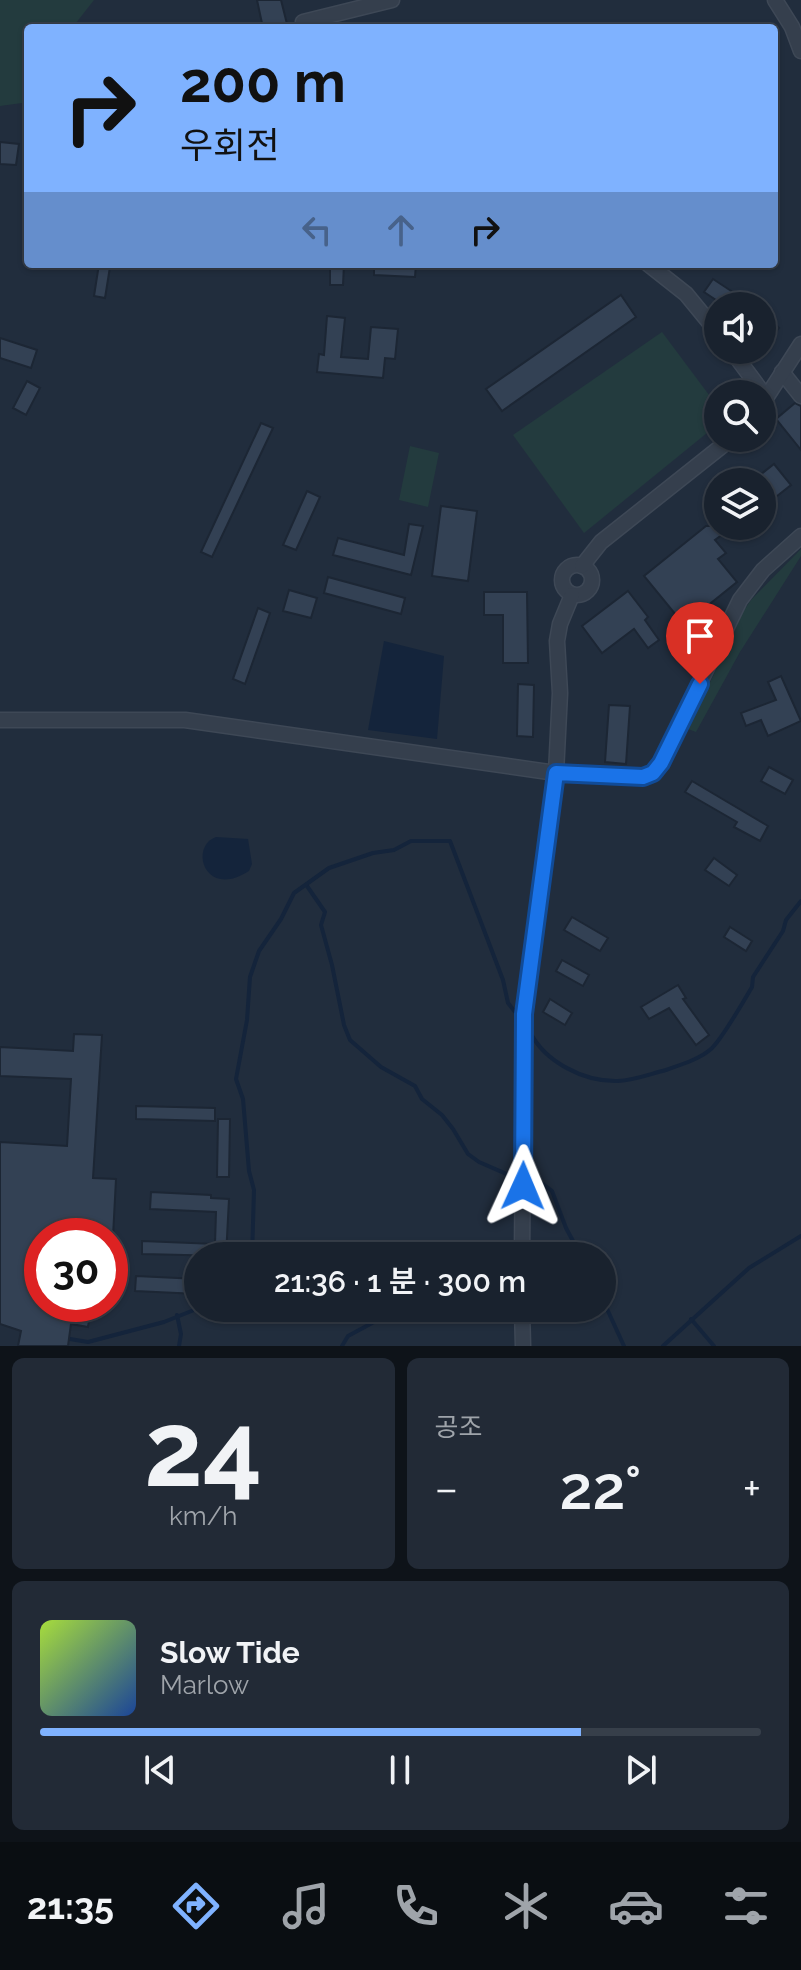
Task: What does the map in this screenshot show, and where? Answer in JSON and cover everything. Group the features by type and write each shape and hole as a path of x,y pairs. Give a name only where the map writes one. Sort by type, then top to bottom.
{"street":[{"path":"303,22 392,0"},
{"path":"775,0 792,27 801,51"},
{"path":"653,268 686,294 704,316"},
{"path":"776,381 801,344"},
{"path":"782,372 801,396"},
{"path":"522,1242 523,1028 556,773 560,693 557,641 560,624 572,595 587,592 592,583 590,573 582,566 601,542 714,452"},
{"path":"0,720 185,720 556,773 643,777 653,773 674,740 740,600 763,570 801,536"},
{"path":"522,1322 523,1346"}],"green space":[{"path":"0,0 94,0 75,24 24,24 24,100 22,103 0,106"},
{"path":"662,332 704,388 704,435 584,533 513,435"},
{"path":"410,446 439,453 428,507 399,500"},
{"path":"801,549 801,556 740,652 696,732 688,729 744,610"}],"water":[{"path":"384,641 444,656 437,739 368,730"},
{"path":"216,837 248,839 252,864 249,871 234,878 221,879 212,875 206,868 203,850"}],"building":[{"path":"257,0 281,0 287,24 262,24"},
{"path":"0,142 19,144 16,165 0,164"},
{"path":"98,268 110,268 105,298 94,296"},
{"path":"330,268 344,268 343,285 330,285"},
{"path":"374,268 416,268 415,277 374,275"},
{"path":"713,279 733,292 704,292"},
{"path":"621,295 636,317 502,411 486,389"},
{"path":"327,316 345,318 341,357 368,359 371,327 398,329 395,359 385,358 383,378 317,372 319,354 324,355"},
{"path":"0,338 37,350 31,368 0,358"},
{"path":"27,381 40,388 26,415 13,408"},
{"path":"795,403 801,406 801,450 776,419"},
{"path":"261,423 273,428 212,557 201,552"},
{"path":"774,464 791,485 776,497 776,468 769,468"},
{"path":"307,491 320,497 296,550 283,545"},
{"path":"441,506 477,511 468,581 432,576"},
{"path":"409,524 423,526 411,575 333,555 338,538 404,555"},
{"path":"704,528 704,540 715,540 726,553 718,559 737,582 681,627 673,618 676,615 644,576"},
{"path":"328,577 405,598 401,614 324,593"},
{"path":"289,590 317,598 311,618 283,611"},
{"path":"628,591 648,617 645,620 659,640 648,648 634,629 602,653 582,626"},
{"path":"484,592 527,592 528,663 503,663 503,615 484,615"},
{"path":"258,608 270,613 245,684 233,679"},
{"path":"781,676 801,721 768,736 761,720 746,726 741,713 776,700 768,682"},
{"path":"518,684 534,685 533,737 517,736"},
{"path":"609,705 630,706 626,764 605,762"},
{"path":"769,767 793,780 785,794 761,781"},
{"path":"692,781 768,826 760,841 734,827 737,822 685,792"},
{"path":"714,858 737,875 729,886 705,870"},
{"path":"572,917 608,938 600,951 564,930"},
{"path":"730,927 752,941 746,951 724,937"},
{"path":"562,960 589,975 583,986 556,971"},
{"path":"678,985 686,998 683,999 709,1035 696,1045 669,1008 649,1019 641,1007"},
{"path":"550,999 572,1013 565,1025 543,1012"},
{"path":"74,1034 102,1035 93,1178 116,1179 114,1218 24,1218 24,1322 89,1322 88,1327 71,1324 68,1346 18,1346 21,1331 0,1324 0,1142 67,1146 71,1079 0,1076 0,1047 73,1051"},
{"path":"136,1106 215,1108 215,1121 136,1119"},
{"path":"218,1119 230,1119 229,1177 217,1177"},
{"path":"151,1192 229,1199 227,1242 215,1242 216,1212 150,1209"},
{"path":"142,1241 184,1243 184,1255 142,1254"},
{"path":"136,1276 184,1278 184,1293 135,1291"}],"waterway":[{"path":"252,1242 254,1190 249,1171 243,1099 236,1079 247,1020 250,977 259,951 294,893 329,868 373,853 394,850 411,841 450,841 503,980 508,1003 520,1018"},
{"path":"307,886 325,912 321,925 350,1040 381,1067 415,1086 422,1099 442,1115 453,1129 468,1154 518,1179"},
{"path":"530,1032 555,1061 592,1078 618,1081 636,1078 696,1059 711,1049 726,1029 752,987 753,977 783,931 786,920 801,901"},
{"path":"527,1180 543,1184 552,1191 574,1242"},
{"path":"663,1346 749,1268 801,1236"},
{"path":"64,1338 88,1342 184,1314"},
{"path":"177,1315 181,1334 179,1346"},
{"path":"691,1319 714,1346"},
{"path":"342,1346 348,1336 374,1322"},
{"path":"613,1322 624,1346"}],"route":[{"path":"523,1186 524,1014 556,773 643,777 653,773 674,740 700,684"}]}
